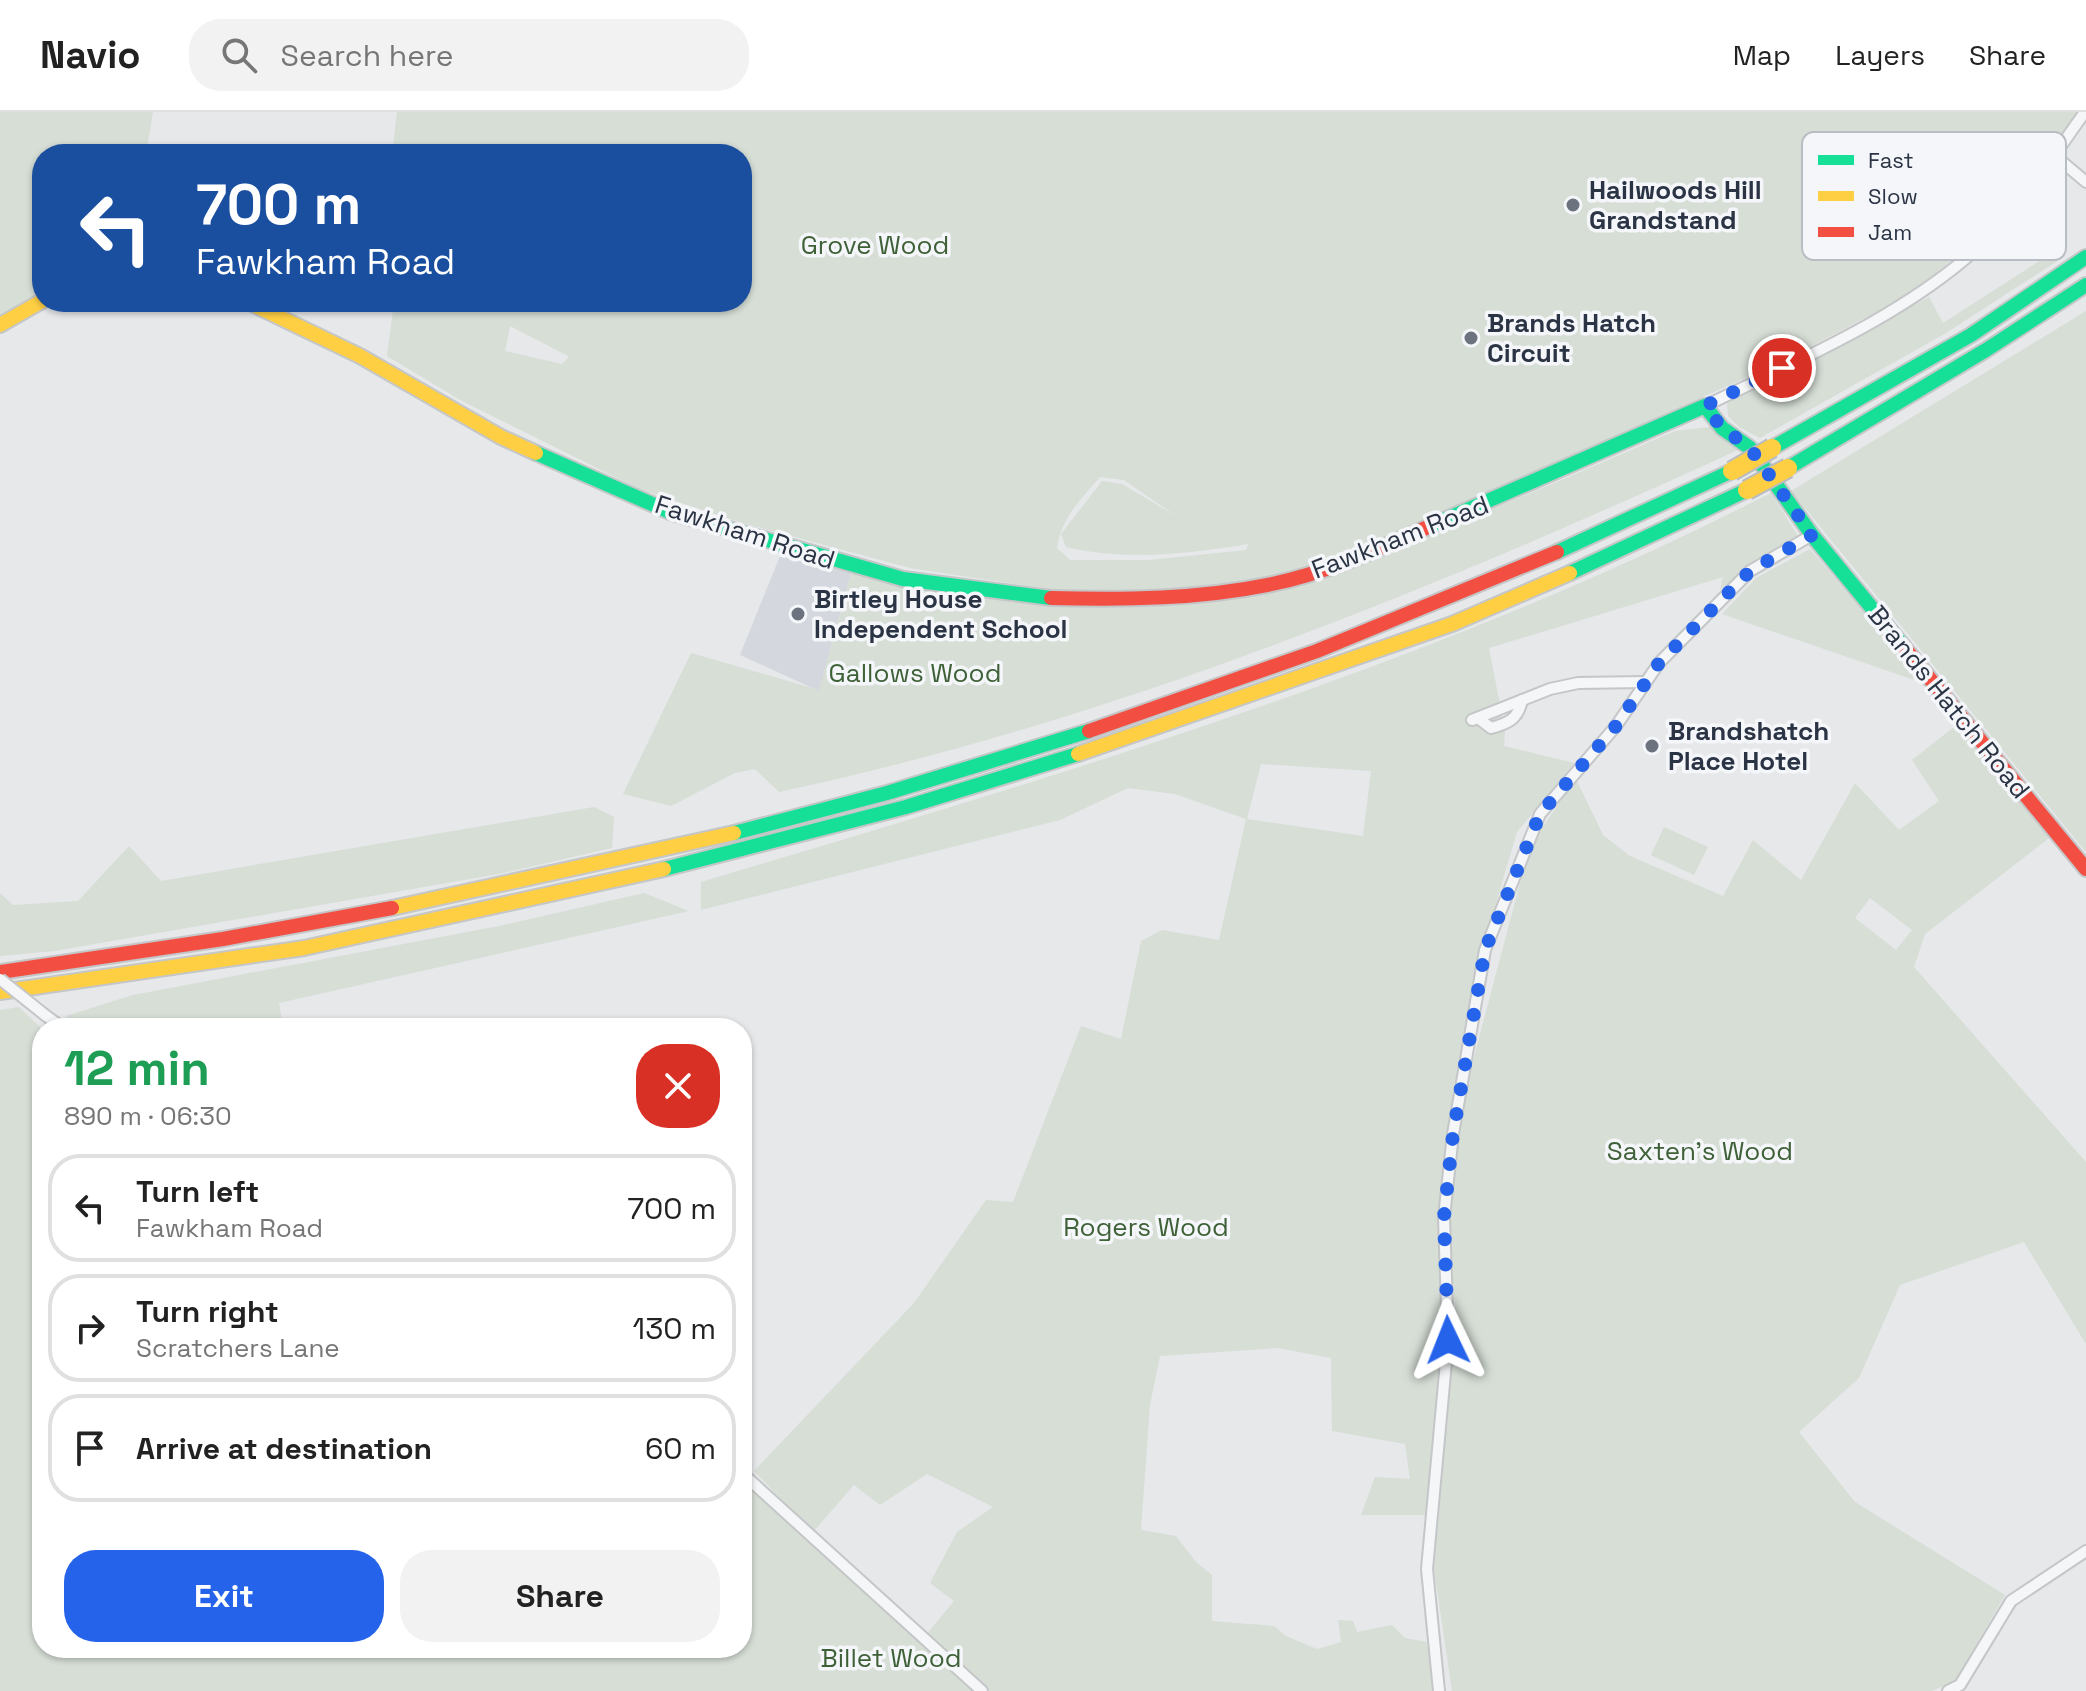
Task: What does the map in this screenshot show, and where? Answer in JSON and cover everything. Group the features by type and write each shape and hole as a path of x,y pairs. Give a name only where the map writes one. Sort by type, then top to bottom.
{"main road":[{"path":"0,972 392,910 607,865 920,782 1068,736 1355,638 1614,529 1732,471 1971,335 2086,257"},
{"path":"0,992 304,948 608,883 906,807 1093,750 1452,624 1628,548 1788,468 1986,350 2086,285"},
{"path":"0,325 32,307"},
{"name":"Fawkham Road","path":"269,312 360,356 501,437 670,512 903,579 1052,598 1164,599 1273,584 1355,559 1705,406"},
{"path":"1705,406 1722,428 1750,448 1812,535"},
{"name":"Brands Hatch Road","path":"1812,535 2086,869"}],"street":[{"path":"2066,138 2085,112"},
{"path":"2066,165 2086,182"},
{"path":"1705,406 1859,327 1943,278 1963,260"},
{"path":"1439,1691 1427,1569 1448,1340 1444,1217 1453,1134 1485,950 1540,814 1616,726 1645,682 1750,571 1812,535"},
{"path":"1623,682 1630,703"},
{"path":"1475,719 1491,728 1508,723 1519,714 1522,700 1578,683 1645,682"},
{"path":"0,979 49,1018"},
{"path":"752,1482 982,1691"},
{"path":"1948,1691 1960,1685 2011,1601 2086,1551"}],"shaded area":[{"name":"Birtley House Independent School","path":"780,556 851,573 819,691 740,655"}],"green space":[{"path":"0,112 153,112 148,144 32,144 32,305 0,323"},
{"name":"Brands Hatch Circuit","path":"397,112 2081,112 2063,132 1802,132 1802,260 1952,260 1892,304 1777,364 1365,547 1280,576 1169,590 1055,590 910,568 739,522 639,489 462,401 387,356 393,312 752,312 752,144 393,144","holes":["510,326 568,356 562,364 505,351","1100,477 1124,480 1176,516 1122,484 1102,481 1061,534 1066,547 1133,555 1202,551 1248,544 1246,550 1149,560 1070,560 1057,548 1059,537 1063,527 1073,510"]},
{"path":"2041,260 2059,260 1946,333 1760,438 1739,427 1728,416 1727,405 1731,397 1809,361 1929,297 1943,323"},
{"path":"2086,311 2086,852 1791,491"},
{"name":"Gallows Wood","path":"1710,427 1738,450 1505,553 1387,601 1148,690 903,763 779,792 755,769 735,773 671,806 623,794 691,653 819,690 851,573 967,595 1045,604 1124,607 1211,601 1281,584 1391,548 1514,500 1675,431"},
{"name":"Rogers Wood","path":"1771,493 1798,536 1720,589 1723,577 1489,648 1505,731 1504,746 1574,763 1517,832 1476,971 1439,1210 1442,1326 1427,1515 1361,1515 1375,1477 1410,1479 1405,1444 1332,1431 1331,1358 1278,1348 1160,1356 1150,1405 1141,1530 1176,1536 1196,1562 1212,1575 1212,1621 1274,1626 1286,1636 1317,1649 1341,1642 1338,1620 1353,1621 1357,1632 1392,1625 1405,1638 1427,1642 1434,1691 990,1691 925,1636 954,1601 930,1583 957,1532 993,1507 927,1474 880,1505 854,1485 813,1532 754,1471 914,1303 986,1200 1013,1202 1081,1026 1121,1039 1141,941 1162,930 1219,940 1246,819 1175,794 1128,788 1060,820 701,910 701,882 974,800 1245,712 1512,612 1643,555","holes":["1261,764 1371,771 1363,836 1247,819"]},
{"path":"1810,549 1926,684 1722,614 1756,578"},
{"name":"Saxten's Wood","path":"1959,723 2053,835 1925,934 1914,967 2086,1162 2086,1344 2024,1242 1900,1285 1859,1378 1799,1432 1855,1502 2005,1595 1955,1681 1932,1691 1452,1691 1434,1569 1456,1319 1448,1219 1460,1110 1530,845 1576,779 1603,835 1630,856 1723,896 1753,840 1801,880 1855,783 1899,830 1939,801 1912,760","holes":["1870,898 1912,930 1896,950 1855,918"]},
{"path":"594,807 614,817 612,848 499,874 54,951 0,956 0,893 13,905 78,901 129,846 161,881"},
{"path":"1664,827 1708,847 1694,875 1651,855"},
{"path":"644,893 689,911 279,1003 282,1018 66,1016 133,995 499,926"},
{"name":"Billet Wood","path":"19,1007 32,1019 32,1658 752,1658 752,1490 979,1691 0,1691 0,1010"}],"traffic: fast":[{"path":"1772,448 1971,335 2086,257"},
{"path":"1788,468 1986,350 2086,285"},
{"path":"1428,527 1705,406 1722,428 1750,448 1812,535 1903,646"},
{"path":"536,453 670,512 903,579 1051,598"},
{"path":"1557,552 1732,471"},
{"path":"1570,573 1747,490"},
{"path":"734,833 887,793 1089,731"},
{"path":"664,869 906,807 1078,754"}],"traffic: slow":[{"path":"0,325 32,307"},
{"path":"269,312 360,356 501,437 536,453"},
{"path":"1732,471 1772,448"},
{"path":"1747,490 1788,468"},
{"path":"1078,754 1452,624 1570,573"},
{"path":"392,908 734,833"},
{"path":"0,992 304,948 664,869"}],"traffic: jam":[{"path":"1051,598 1162,597 1217,593 1272,584 1332,567 1428,527"},
{"path":"1089,731 1317,651 1557,552"},
{"path":"1903,646 2086,869"},
{"path":"0,972 223,939 392,908"}],"place":[{"name":"Hailwoods Hill Grandstand","path":"1573,205"},
{"name":"Brands Hatch Circuit","path":"1471,338"},
{"name":"Birtley House Independent School","path":"798,614"},
{"name":"Brandshatch Place Hotel","path":"1652,746"}],"route":[{"path":"1448,1340 1444,1217 1453,1134 1485,950 1540,814 1616,726 1659,663 1750,571 1812,535 1750,448 1722,428 1705,406 1782,368"}],"park label":[{"name":"Grove Wood","path":"875,245"}]}
